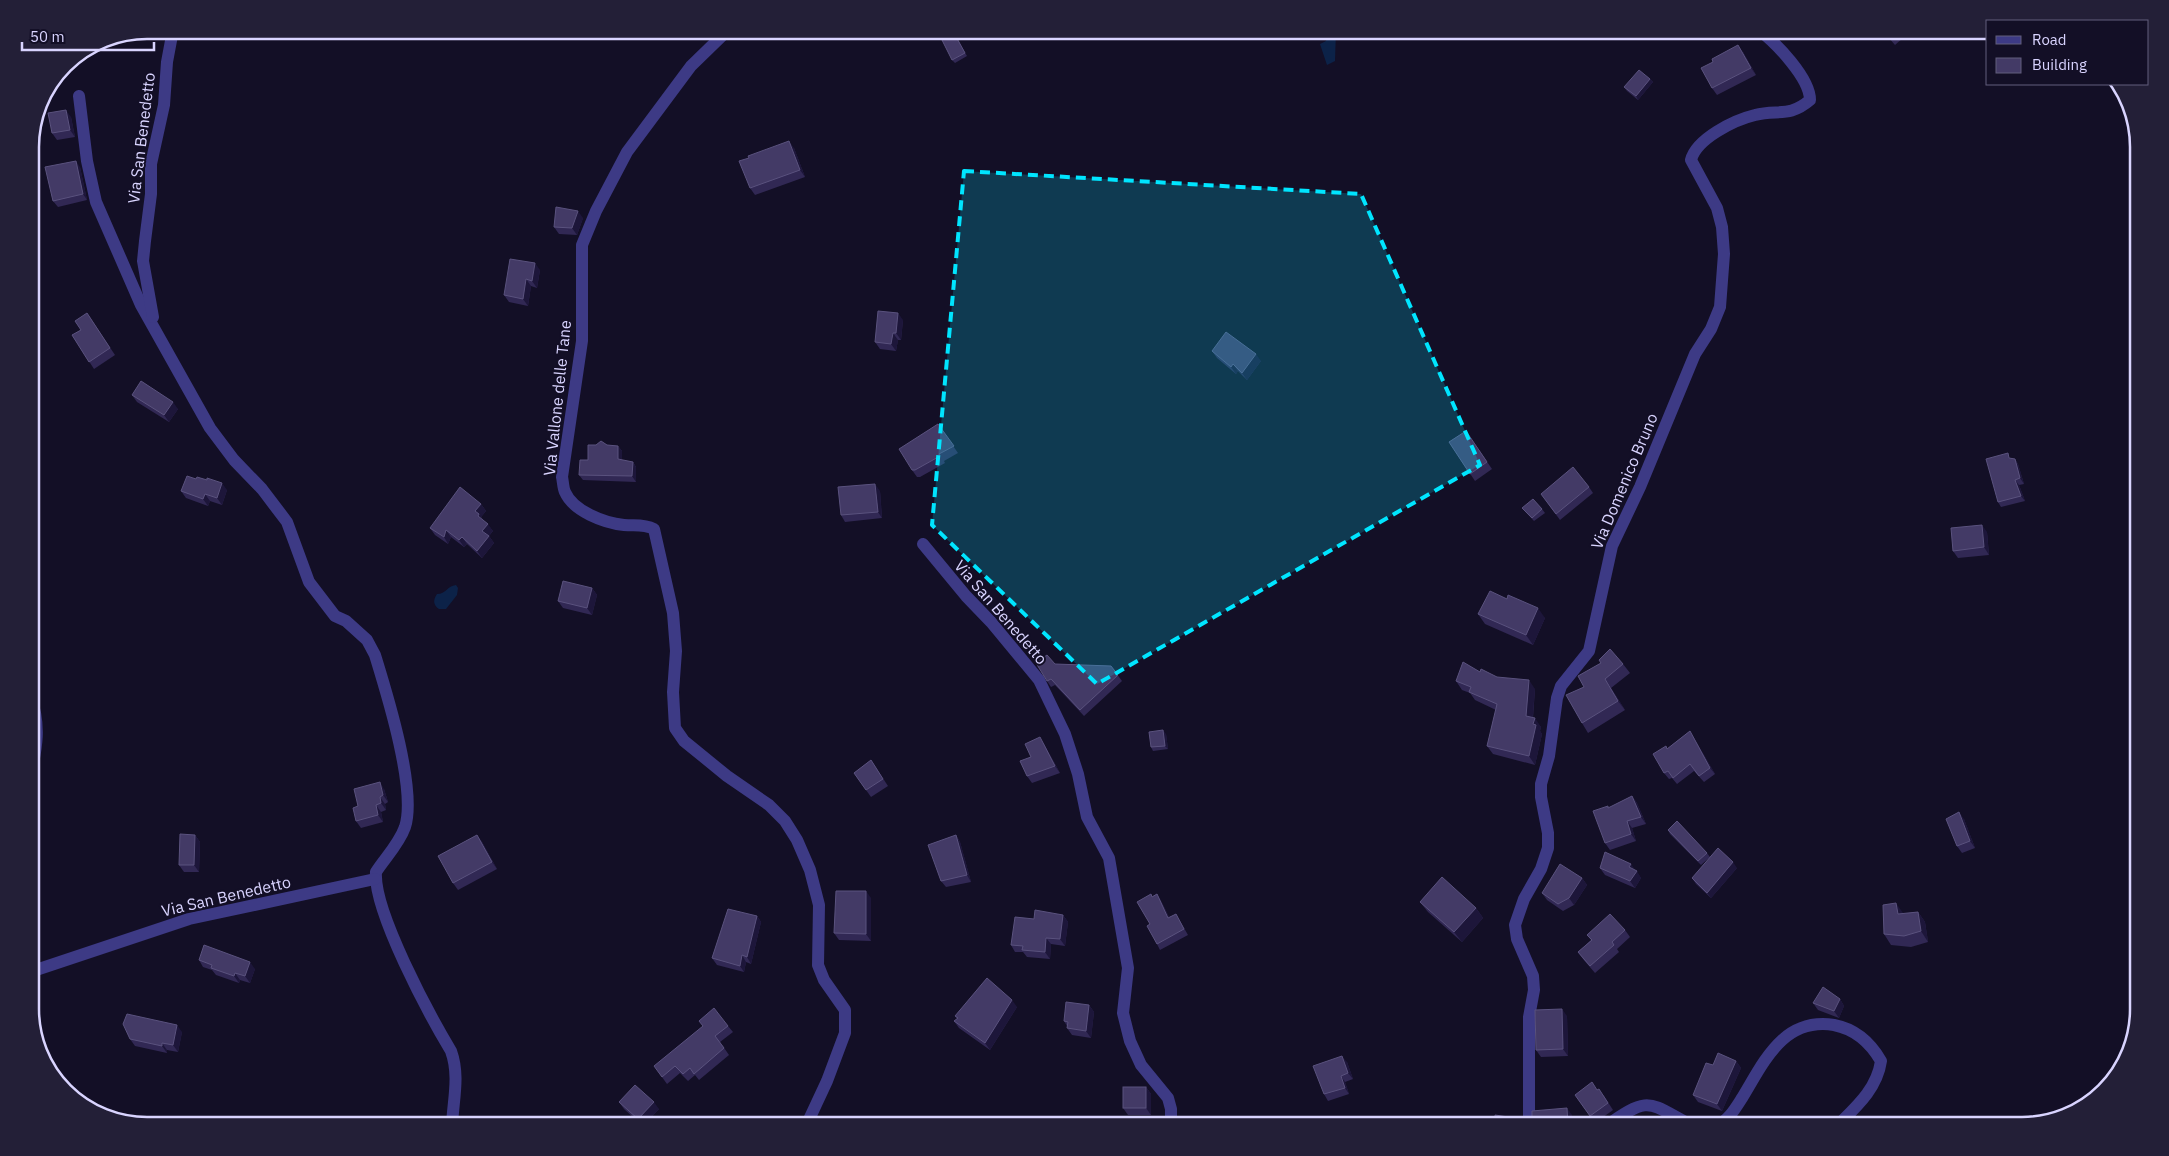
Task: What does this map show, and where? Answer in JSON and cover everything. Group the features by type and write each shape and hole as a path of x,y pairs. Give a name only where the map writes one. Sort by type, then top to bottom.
{"street":[{"name":"Via San Benedetto","path":"159,338 148,300 143,261 151,194 151,164 164,105 167,62 171,39"},
{"name":"Via Vallone delle Tane","path":"719,39 691,66 627,152 596,211 582,245 582,341 562,477 565,492 578,507 593,517 611,524 646,525 654,529 673,613 676,651 673,692 675,728 684,740 727,776 769,806 784,821 797,840 810,870 819,905 818,965 824,980 845,1010 845,1033 827,1081 810,1117"},
{"name":"Via Domenico Bruno","path":"1529,1117 1529,1017 1534,990 1533,976 1517,940 1516,925 1524,899 1541,869 1548,848 1548,833 1542,805 1541,784 1550,756 1557,698 1561,686 1589,651 1612,546 1640,487 1696,354 1711,329 1720,306 1724,254 1722,227 1717,208 1690,160 1693,151 1735,121 1756,114 1781,114 1800,108 1810,100 1810,92 1803,80 1771,39"},
{"name":"Via San Benedetto","path":"39,969 189,919 375,879 379,867 405,828 408,795 404,764 375,655 367,640 346,621 335,616 309,582 287,522 262,489 234,460 210,428 141,305 96,202 87,161 79,96"},
{"name":"Via San Benedetto","path":"923,544 1039,680 1065,734 1078,774 1087,817 1109,858 1128,968 1123,1013 1130,1041 1142,1065 1168,1098 1171,1117"},
{"path":"375,879 379,899 403,957 452,1051 456,1064 457,1081 453,1117"},
{"path":"1728,1117 1734,1112 1770,1051 1784,1038 1804,1027 1827,1024 1844,1028 1859,1035 1872,1047 1881,1061 1875,1082 1863,1100 1847,1117"},
{"path":"1620,1117 1633,1108 1647,1105 1654,1105 1677,1117"}],"highlighted area":[{"path":"964,171 1361,194 1480,465 1097,684 932,525"}],"water":[{"path":"1326,39 1336,39 1335,61 1327,65 1320,44"},
{"path":"456,585 458,588 457,595 446,609 439,609 434,602 437,594 443,593"}],"building":[{"path":"957,39 965,53 952,60 942,40"},
{"path":"1738,45 1751,68 1712,88 1701,68 1713,62 1712,59"},
{"path":"1639,70 1650,79 1636,96 1624,87"},
{"path":"66,110 70,130 52,133 48,113"},
{"path":"789,141 800,170 750,188 739,161"},
{"path":"76,161 83,194 53,201 45,167"},
{"path":"556,207 578,211 572,228 554,227"},
{"path":"510,259 535,263 532,281 526,279 523,299 504,295"},
{"path":"878,311 898,313 896,333 893,333 891,344 875,342"},
{"path":"87,313 110,348 89,362 72,335 81,330 75,321"},
{"path":"1226,332 1256,354 1242,373 1233,364 1231,367 1212,351"},
{"path":"141,381 173,402 164,415 132,395"},
{"path":"938,424 954,446 939,454 940,456 912,470 899,449"},
{"path":"1466,431 1487,462 1470,474 1449,442"},
{"path":"601,441 607,445 618,446 618,459 633,462 632,476 579,475 580,460 588,460 588,445 596,445"},
{"path":"2008,453 2009,458 2015,459 2020,478 2015,480 2021,496 1998,502 1986,459"},
{"path":"1573,467 1589,487 1556,514 1541,494"},
{"path":"187,476 196,479 197,477 207,480 207,478 222,483 217,498 205,494 203,499 181,491"},
{"path":"875,484 878,512 841,515 838,487"},
{"path":"460,487 481,504 475,511 488,524 482,531 489,536 477,551 462,537 459,540 446,530 444,537 430,528"},
{"path":"1533,499 1542,509 1532,518 1522,508"},
{"path":"1982,525 1984,547 1953,551 1951,528"},
{"path":"563,581 592,588 587,608 558,601"},
{"path":"1490,591 1507,599 1508,595 1538,608 1526,635 1478,614"},
{"path":"1610,649 1623,664 1605,679 1618,701 1582,723 1566,695 1584,687 1578,676 1601,663 1599,660"},
{"path":"1047,655 1055,664 1111,666 1118,675 1080,710 1051,679 1047,681 1036,663"},
{"path":"1463,662 1480,672 1481,669 1497,677 1529,680 1526,716 1535,718 1533,724 1536,725 1529,756 1487,746 1497,704 1469,692 1471,687 1456,681"},
{"path":"1163,730 1165,746 1151,747 1149,732"},
{"path":"1690,731 1710,768 1699,776 1690,764 1673,778 1668,771 1664,773 1653,754 1666,746 1667,749"},
{"path":"1040,737 1055,766 1027,776 1020,761 1031,757 1025,744"},
{"path":"871,760 883,779 866,790 854,773"},
{"path":"380,782 383,795 380,797 381,803 376,805 378,815 356,821 353,808 358,806 354,789"},
{"path":"1632,796 1641,817 1627,821 1631,834 1605,843 1593,811 1608,806 1608,808"},
{"path":"1959,812 1970,841 1957,846 1946,819"},
{"path":"1677,821 1707,853 1698,861 1668,830"},
{"path":"180,834 195,835 194,865 179,865"},
{"path":"477,835 492,862 453,883 438,856"},
{"path":"956,835 967,875 941,881 928,845"},
{"path":"1718,848 1733,862 1707,893 1692,878"},
{"path":"1605,852 1631,864 1629,867 1637,871 1630,881 1600,868"},
{"path":"1560,864 1582,878 1569,898 1558,904 1542,893"},
{"path":"1442,877 1476,908 1454,932 1420,902"},
{"path":"836,891 866,891 866,934 834,933"},
{"path":"1151,894 1152,897 1157,894 1168,918 1176,914 1184,929 1157,944 1147,926 1150,924 1137,902"},
{"path":"1896,903 1898,914 1918,912 1921,931 1904,936 1884,934 1883,905"},
{"path":"728,909 757,916 747,957 742,955 740,966 712,958"},
{"path":"1035,910 1063,915 1060,939 1046,938 1045,952 1022,950 1023,946 1011,945 1015,917 1034,919"},
{"path":"1610,914 1625,930 1612,942 1614,945 1590,966 1578,952 1592,940 1587,935"},
{"path":"204,945 250,962 245,976 235,973 234,976 211,968 212,965 199,960"},
{"path":"987,978 1012,1000 985,1043 954,1021 958,1018 955,1016"},
{"path":"1823,987 1840,999 1834,1011 1813,1003"},
{"path":"1066,1002 1089,1005 1086,1031 1067,1028 1068,1022 1064,1021"},
{"path":"714,1008 728,1026 715,1036 724,1048 694,1074 690,1068 683,1074 675,1066 662,1077 654,1066 703,1026 699,1021"},
{"path":"1562,1009 1563,1049 1536,1050 1535,1010"},
{"path":"127,1014 177,1025 173,1045 162,1043 162,1046 130,1039 123,1024"},
{"path":"1718,1053 1736,1061 1717,1104 1693,1095 1706,1063 1713,1065"},
{"path":"1342,1056 1348,1073 1341,1076 1345,1088 1324,1094 1313,1066"},
{"path":"1592,1082 1608,1103 1590,1116 1575,1095"},
{"path":"635,1085 654,1102 640,1117 636,1117 619,1102"},
{"path":"1123,1087 1146,1087 1146,1108 1123,1108"},
{"path":"1567,1108 1568,1117 1532,1117 1532,1111"}]}
